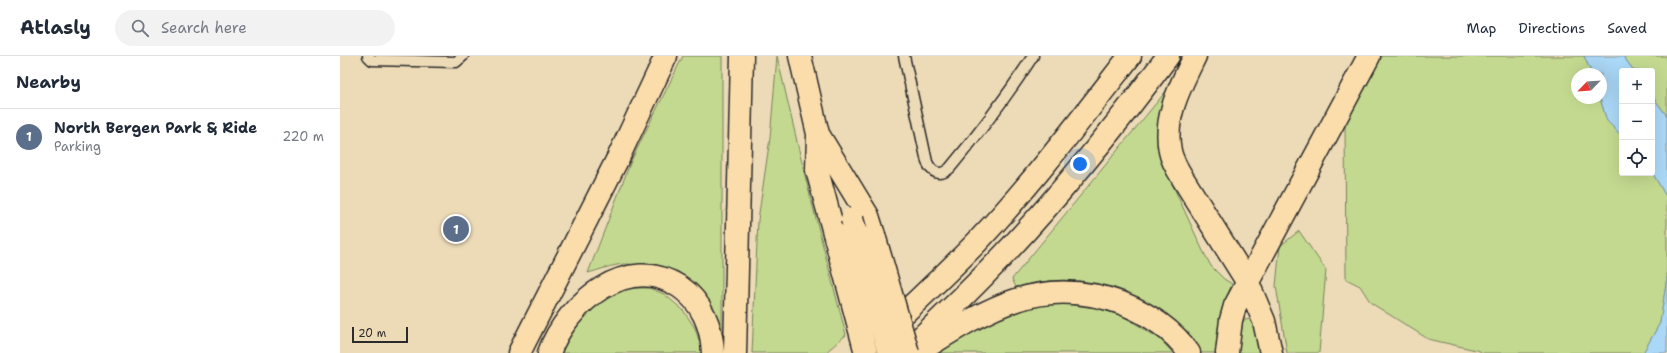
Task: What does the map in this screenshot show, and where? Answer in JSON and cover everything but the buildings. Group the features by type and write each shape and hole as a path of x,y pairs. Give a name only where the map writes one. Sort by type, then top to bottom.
{"highway":[{"path":"519,353 618,158 666,56"},
{"path":"736,353 742,56"},
{"path":"800,56 818,134 817,170 866,353"},
{"path":"860,353 930,289 977,241 1052,155 1130,56"},
{"path":"904,353 951,309 997,262 1040,214 1112,129 1168,56"},
{"path":"1195,56 1173,106 1170,120 1170,151 1175,165 1185,182 1248,283 1264,321 1271,353"},
{"path":"1227,353 1231,320 1235,306 1369,56"},
{"path":"818,134 868,216 908,353"},
{"path":"837,164 889,353"},
{"path":"549,353 558,333 566,321 587,298 614,281 640,276 653,276 670,281 685,290 694,298 700,307 710,329 713,353"},
{"path":"918,353 975,317 994,308 1036,294 1068,292 1091,294 1109,298 1146,314 1175,336 1190,353"}],"lane":[{"path":"368,56 372,60 456,62 464,56"},
{"path":"904,56 927,162 932,170 939,173 946,172 980,133 1033,56"}],"green space":[{"path":"683,56 722,56 722,335 719,335 711,305 697,284 687,277 661,268 624,264 610,266 588,273 631,161"},
{"path":"777,56 806,180 846,335 825,353 752,353 758,220 770,138"},
{"path":"1382,56 1584,56 1589,68 1571,68 1571,104 1602,104 1607,121 1619,133 1619,176 1654,176 1667,198 1667,277 1660,323 1643,353 1481,353 1480,351 1428,339 1371,303 1360,286 1346,279 1345,121"},
{"path":"1623,56 1667,56 1667,116 1655,100 1655,68 1632,68"},
{"path":"1171,85 1161,156 1168,175 1211,266 1224,279 1232,284 1220,318 1216,353 1200,353 1188,336 1158,309 1141,299 1122,291 1102,285 1062,281 1016,287 1012,279"},
{"path":"1299,231 1326,270 1319,353 1287,353 1276,286 1280,246"},
{"path":"628,288 649,288 664,294 683,310 695,328 703,353 562,353 566,342 579,321 607,298"},
{"path":"1045,303 1094,308 1120,314 1160,339 1173,353 937,353 953,342 1014,310"},
{"path":"1253,319 1261,353 1238,353 1243,320"}],"water":[{"path":"1584,56 1623,56 1632,68 1619,68 1619,133 1607,121 1602,104 1607,104 1607,68 1589,68"},
{"path":"1655,100 1667,116 1667,198 1654,176"},
{"path":"1667,277 1667,353 1643,353 1660,323"}],"place":[{"name":"North Bergen Park & Ride","path":"456,229"}]}
